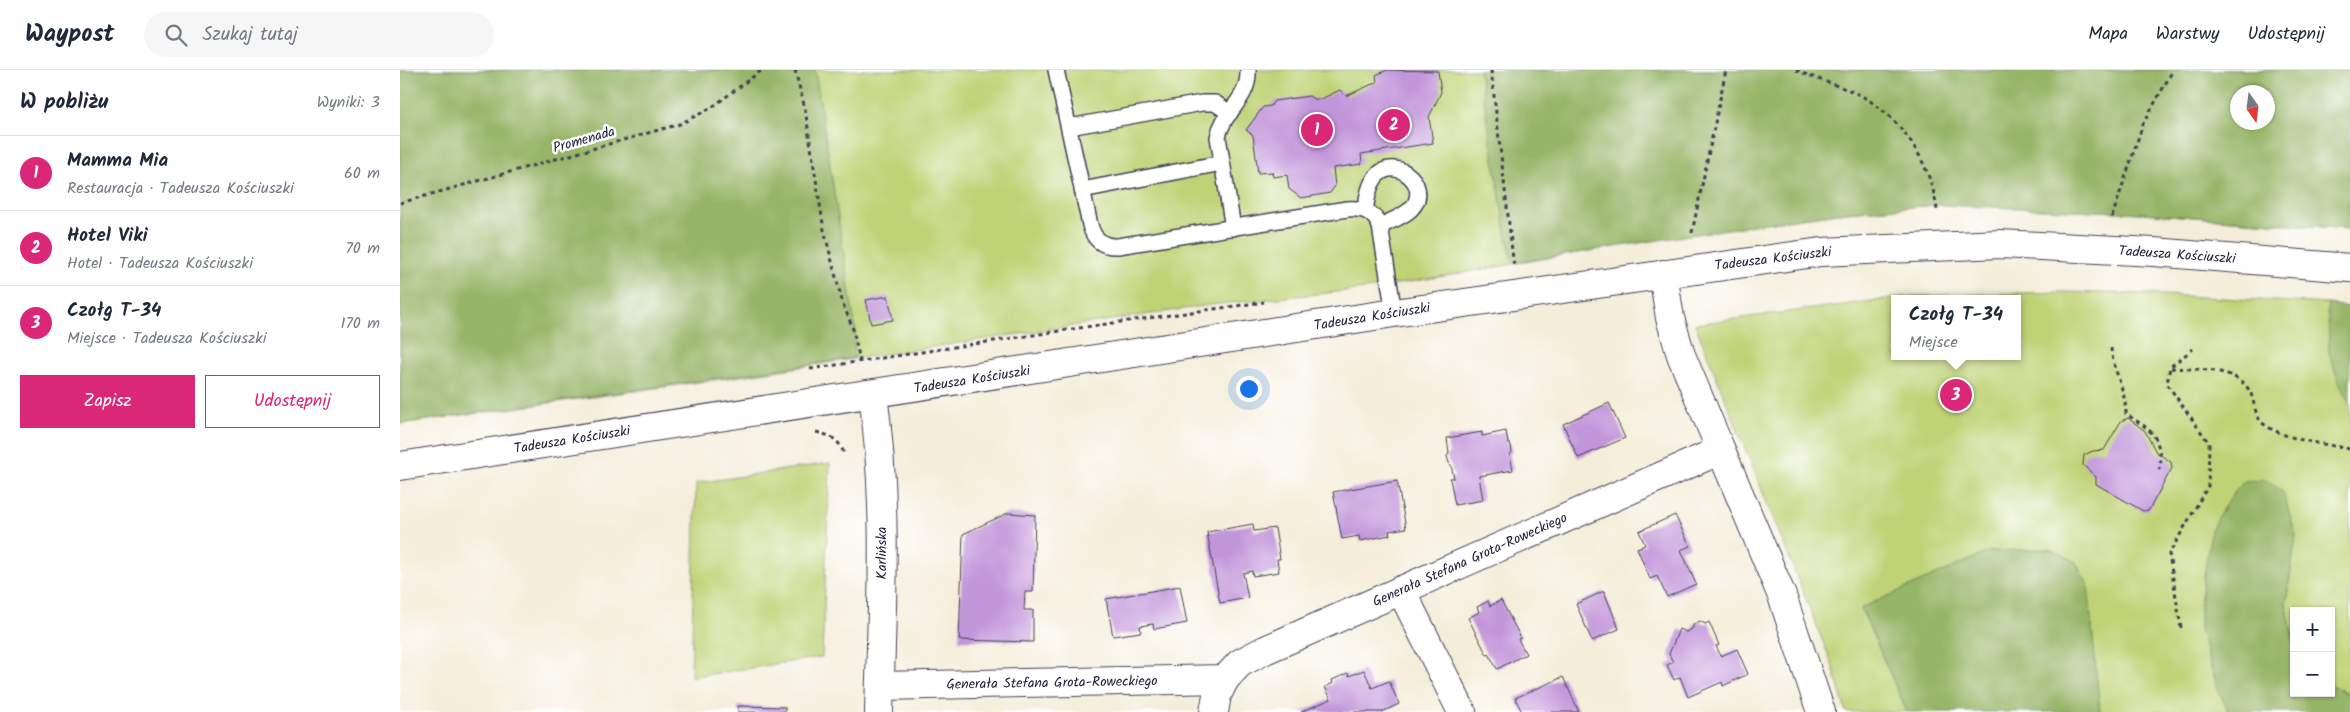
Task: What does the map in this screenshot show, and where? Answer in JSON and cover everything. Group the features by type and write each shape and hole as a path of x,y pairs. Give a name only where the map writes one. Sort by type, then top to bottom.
{"street":[{"name":"Tadeusza Kościuszki","path":"400,466 873,395 1394,313 1821,252 2000,244 2154,252 2350,268"},
{"path":"1663,274 1676,340 1782,596 1821,712"},
{"name":"Karlińska","path":"873,395 882,463 882,590 879,699"},
{"name":"Generała Stefana Grota-Roweckiego","path":"1214,712 1217,695 1225,680 1240,663 1252,656 1721,450"},
{"path":"1401,590 1462,712"},
{"name":"Generała Stefana Grota-Roweckiego","path":"879,699 1225,680"}],"lane":[{"path":"1056,70 1093,234 1104,245 1118,246 1348,209 1365,210 1376,218 1380,226 1394,313"},
{"path":"1232,228 1219,132 1246,89 1248,70"},
{"path":"1069,127 1202,103 1214,103 1230,112"},
{"path":"1082,190 1222,163"},
{"path":"1365,210 1372,182 1382,172 1389,169 1399,170 1407,173 1414,180 1417,188 1412,208 1380,226"}],"path":[{"name":"Promenada","path":"400,203 680,124 711,108 762,70"},
{"path":"795,70 804,109 824,230 842,301 853,329 860,361"},
{"path":"1491,70 1514,267"},
{"path":"1692,234 1726,70"},
{"path":"1796,70 1866,98 1896,122 1915,147 1929,174 1935,193 1937,210"},
{"path":"2112,217 2143,124 2173,70"},
{"path":"810,369 1099,324 1270,302"},
{"path":"2111,348 2117,375 2126,400 2126,414 2154,436 2159,451 2161,466 2159,470"},
{"path":"2181,628 2169,554 2208,486 2210,443 2167,384 2170,368 2193,349"},
{"path":"2170,368 2229,374 2243,382 2263,425 2286,435 2350,449"},
{"path":"816,432 836,439 844,454"}],"green space":[{"path":"400,70 2350,70 2350,229 2142,213 1986,206 1937,205 1846,212 1710,230 1375,288 1210,305 735,377 400,424"},
{"path":"407,70 815,70 856,332 854,358 400,424 400,73"},
{"path":"1479,70 2350,70 2350,229 2142,213 1937,205 1846,212 1513,263 1506,234"},
{"path":"2064,292 2148,294 2328,304 2329,352 2338,380 2350,405 2350,694 2335,688 2335,607 2290,607 2290,623 2286,603 2296,536 2200,602 2202,631 2208,658 2229,712 2100,712 2091,627 1861,608 1907,712 1846,712 1832,664 1695,324 1891,299 1891,360 2021,360 2021,295 1949,295"},
{"path":"2328,304 2350,307 2350,405 2338,380 2329,352"},
{"path":"830,463 822,657 691,677 696,483"},
{"path":"2266,480 2283,492 2296,536 2286,603 2290,623 2290,697 2335,697 2335,688 2350,694 2350,712 2229,712 2219,692 2200,629 2200,602 2211,530 2226,503 2244,481"},
{"path":"2050,549 2075,561 2088,585 2100,712 1907,712 1861,608 1990,551"}],"building":[{"path":"1387,70 1438,71 1441,92 1429,117 1433,143 1361,154 1362,164 1333,168 1335,186 1330,193 1301,198 1289,189 1287,175 1273,177 1272,172 1258,173 1253,135 1246,130 1263,107 1271,106 1274,101 1309,96 1314,99 1321,99 1340,90 1346,96 1377,82 1376,75"},
{"path":"888,296 893,320 871,324 866,300"},
{"path":"1609,403 1625,438 1578,458 1563,424"},
{"path":"2128,418 2145,431 2156,452 2171,462 2172,468 2149,510 2143,511 2096,484 2096,477 2083,465 2084,455 2093,451 2104,450 2121,421"},
{"path":"1506,431 1508,443 1511,445 1512,452 1510,455 1513,470 1479,476 1483,500 1455,505 1450,478 1454,478 1447,456 1449,453 1447,438 1482,432 1482,436"},
{"path":"1397,481 1406,528 1389,531 1390,535 1360,541 1359,536 1342,539 1333,492"},
{"path":"1008,513 1035,515 1033,592 1025,592 1024,610 1033,610 1033,642 959,640 963,534"},
{"path":"1675,515 1690,546 1681,550 1696,584 1667,597 1657,576 1650,579 1637,548 1645,545 1639,531"},
{"path":"1253,524 1254,531 1275,528 1280,559 1277,559 1279,572 1253,576 1252,571 1243,573 1248,598 1220,603 1207,532"},
{"path":"1180,586 1187,623 1154,629 1153,624 1140,626 1141,632 1113,636 1106,599"},
{"path":"1604,591 1619,629 1592,641 1576,604"},
{"path":"1501,600 1521,638 1518,639 1526,654 1497,669 1489,654 1487,655 1468,618 1479,612 1477,607 1488,601 1490,606"},
{"path":"1700,621 1705,624 1709,622 1719,645 1716,646 1721,656 1737,649 1748,674 1723,686 1722,682 1688,697 1680,677 1674,680 1667,665 1673,662 1669,654 1679,629 1686,632"},
{"path":"1364,670 1372,688 1389,681 1399,704 1382,712 1301,712 1331,699 1325,687 1333,683 1332,680 1348,673 1349,676"},
{"path":"1563,677 1579,712 1522,712 1515,698"},
{"path":"738,706 785,707 785,712 738,712"}],"place":[{"name":"Hotel Viki","path":"1394,125"},
{"name":"Mamma Mia","path":"1317,130"},
{"name":"Czołg T-34","path":"1956,395"}]}
